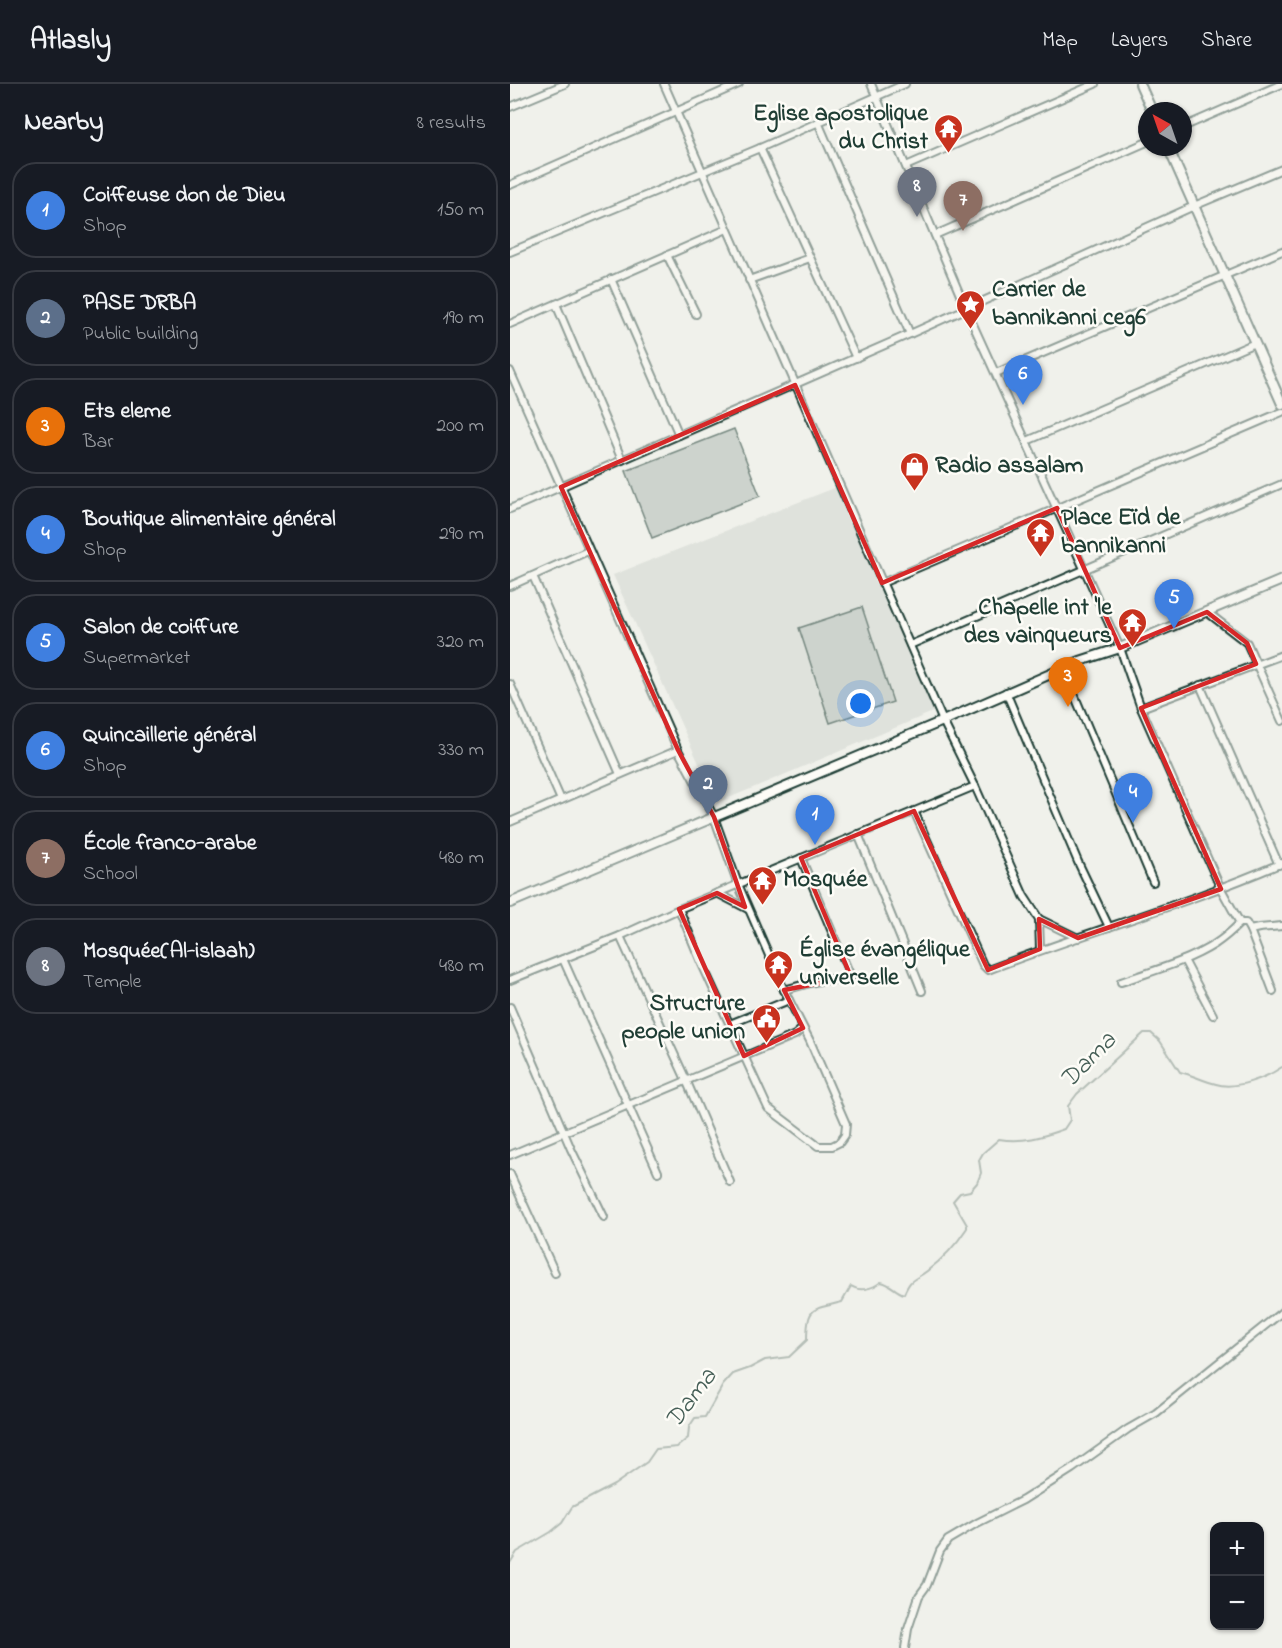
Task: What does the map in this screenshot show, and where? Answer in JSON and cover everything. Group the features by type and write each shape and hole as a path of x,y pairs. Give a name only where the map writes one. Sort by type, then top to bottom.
{"street":[{"path":"510,107 565,84"},
{"path":"664,84 943,721 1024,896 1039,919 1078,938"},
{"path":"510,185 739,84"},
{"path":"871,84 966,309 1120,648 1141,708 1221,889 1240,923"},
{"path":"510,252 760,148 905,84"},
{"path":"906,166 1095,84"},
{"path":"1140,84 1148,102"},
{"path":"1192,123 1282,84"},
{"path":"818,122 910,334"},
{"path":"935,235 1138,146"},
{"path":"760,148 856,358"},
{"path":"1172,156 1282,404"},
{"path":"510,509 1282,169"},
{"path":"510,324 727,229"},
{"path":"996,373 1282,251"},
{"path":"667,255 696,314"},
{"path":"749,280 810,258"},
{"path":"611,279 679,435"},
{"path":"556,304 622,460"},
{"path":"1027,441 1255,343"},
{"path":"510,371 678,750 714,817 748,909 846,1124 845,1135 840,1142 832,1146 818,1146 768,1108 679,909"},
{"path":"882,583 1282,412"},
{"path":"910,645 1282,484"},
{"path":"510,586 588,551"},
{"path":"533,576 620,774"},
{"path":"510,903 943,721 1063,668 1120,648 1282,580"},
{"path":"1207,612 1247,643 1282,721"},
{"path":"1141,708 1282,655"},
{"path":"1063,668 1153,882"},
{"path":"510,684 561,800"},
{"path":"914,811 985,969 988,970 1040,949 1221,889 1280,864 1200,685"},
{"path":"1006,692 1078,862 1109,927"},
{"path":"510,822 678,750"},
{"path":"510,980 975,786"},
{"path":"858,834 922,991"},
{"path":"784,990 836,978 847,981 851,977 801,858"},
{"path":"717,893 748,909"},
{"path":"1039,919 1040,949"},
{"path":"1122,982 1184,960 1213,946 1240,923 1246,923 1273,991"},
{"path":"1250,930 1282,927"},
{"path":"620,936 730,1182"},
{"path":"563,959 658,1172"},
{"path":"1184,960 1213,1015"},
{"path":"730,1024 789,1000"},
{"path":"510,1007 566,1132 571,1149 604,1217"},
{"path":"510,1155 687,1082 795,1035 803,1028"},
{"path":"510,1174 555,1273"},
{"path":"904,1648 920,1596 927,1585 940,1551 948,1540 1023,1500 1128,1429 1156,1413 1282,1312"}],"highlighted area":[{"path":"795,385 882,583 1057,508 1120,648 1207,612 1247,643 1256,664 1141,708 1221,889 1078,938 1039,919 1040,949 988,970 914,811 801,858 851,977 784,990 803,1028 744,1056 679,909 717,893 745,907 714,817 678,750 561,487"}],"shaded area":[{"path":"734,429 760,496 652,538 626,471"},
{"path":"837,487 935,711 717,803 613,575"},
{"path":"862,607 893,702 830,723 799,628"}],"waterway":[{"name":"Dama","path":"510,1563 517,1552 562,1523 572,1507 614,1485 647,1462 656,1449 677,1447 688,1438 689,1427 695,1418 705,1417 723,1385 733,1374 765,1360 789,1357 807,1340 808,1320 818,1308 842,1302 851,1286 866,1289 881,1282 904,1294 911,1282 944,1257 967,1228 953,1201 960,1193 970,1191 977,1183 981,1173 979,1160 983,1153 999,1139 1032,1139 1064,1129 1070,1120 1068,1106 1077,1094 1144,1033 1151,1033 1160,1041 1180,1072 1216,1084 1232,1085 1250,1082 1282,1067"}],"place":[{"name":"Eglise apostolique du Christ","path":"949,154"},
{"name":"Mosquée(Al-islaah)","path":"917,217"},
{"name":"École franco-arabe","path":"963,231"},
{"name":"Carrier de bannikanni ceg6","path":"971,330"},
{"name":"Quincaillerie général","path":"1023,405"},
{"name":"Radio assalam","path":"914,492"},
{"name":"Place Eïd de bannikanni","path":"1040,558"},
{"name":"Salon de coiffure","path":"1174,629"},
{"name":"Chapelle int 'le des vainqueurs","path":"1133,648"},
{"name":"Ets eleme","path":"1068,707"},
{"name":"PASE DRBA","path":"708,815"},
{"name":"Boutique alimentaire général","path":"1133,823"},
{"name":"Coiffeuse don de Dieu","path":"815,845"},
{"name":"Mosquée","path":"762,906"},
{"name":"Église évangélique universelle","path":"778,990"},
{"name":"Structure people union","path":"766,1044"}]}
